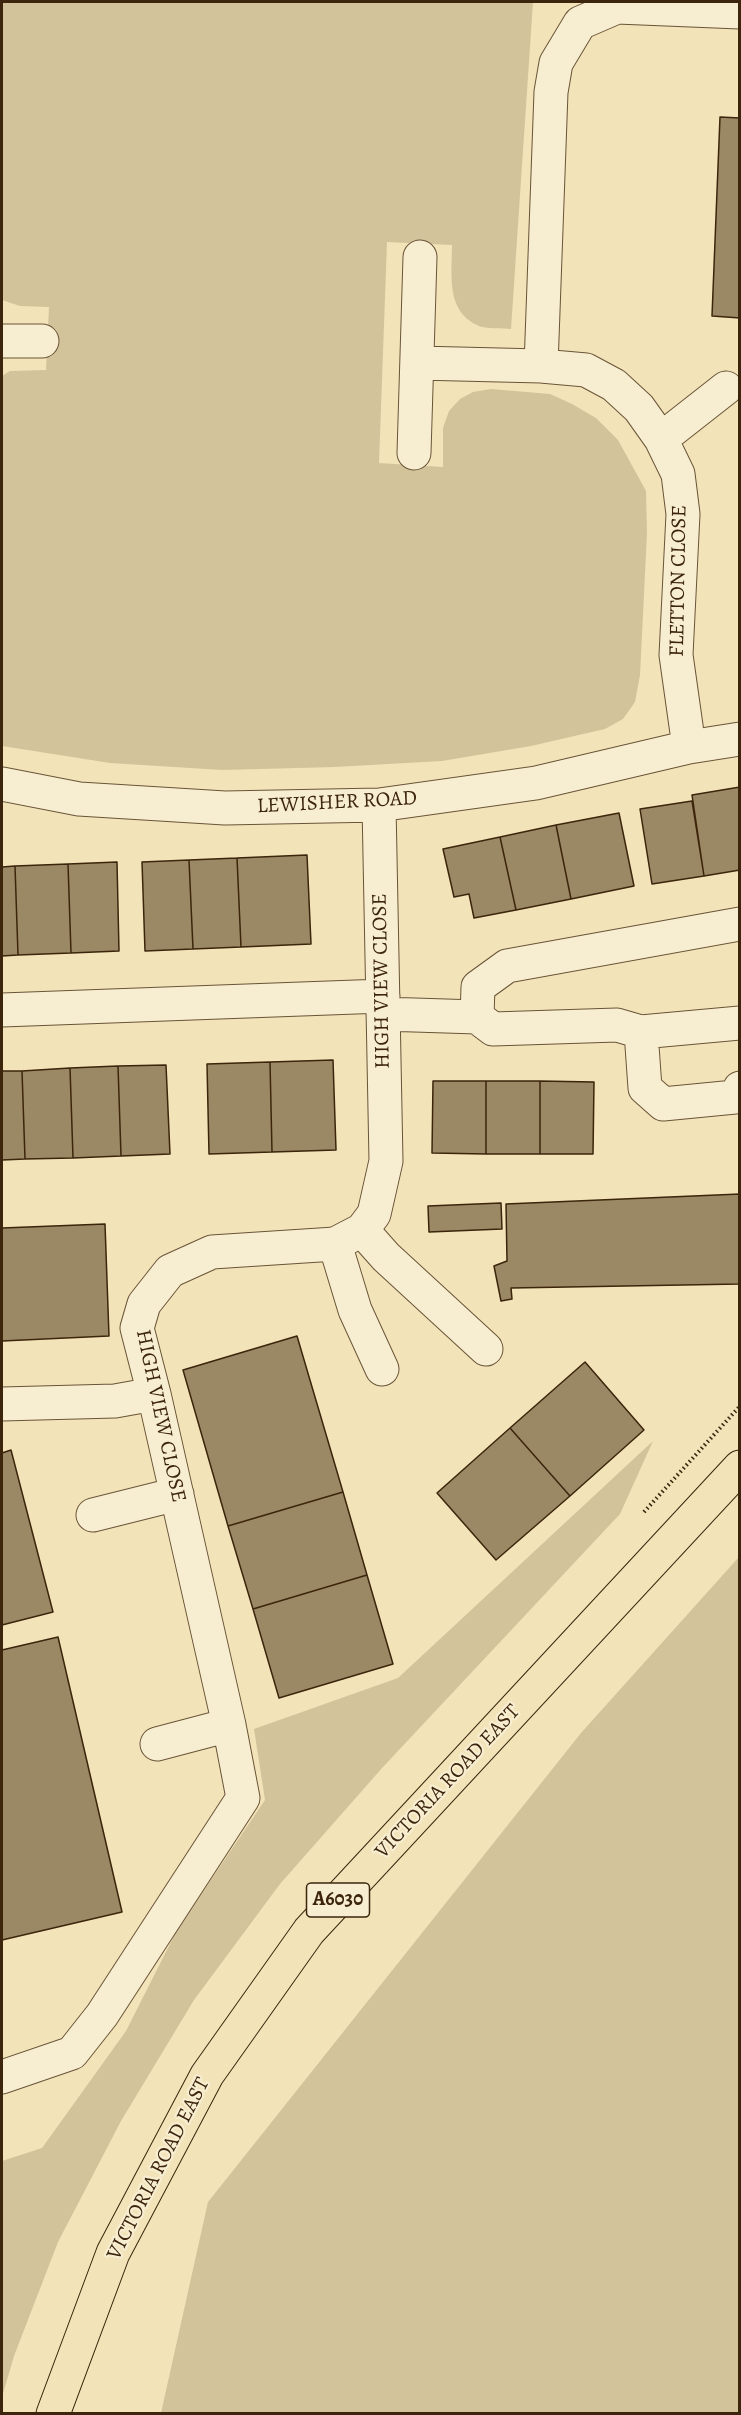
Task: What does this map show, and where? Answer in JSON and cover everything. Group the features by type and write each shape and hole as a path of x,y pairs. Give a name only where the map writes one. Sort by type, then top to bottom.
{"highway":[{"name":"VICTORIA ROAD EAST","path":"53,2414 113,2253 207,2075 309,1931 740,1467"}],"street":[{"path":"541,366 551,92 556,63 580,23 617,7 740,12"},
{"path":"414,453 420,257"},
{"path":"2,341 42,341"},
{"name":"FLETTON CLOSE","path":"417,363 541,366 586,370 614,385 639,408 661,439 678,474 683,514 676,655 689,747"},
{"path":"661,439 726,388"},
{"name":"LEWISHER ROAD","path":"2,784 78,799 225,808 379,805 536,783 689,747 740,739"},
{"name":"HIGH VIEW CLOSE","path":"2,2077 72,2053 102,2015 243,1798 229,1725 177,1494 137,1328 144,1304 170,1271 212,1252 349,1237 375,1214 386,1161 379,805"},
{"path":"477,1017 478,987 507,966 740,924"},
{"path":"2,1010 383,1005 477,1017 493,1029 617,1025 641,1032 740,1023"},
{"path":"641,1032 645,1089 663,1104 735,1097 740,1088"},
{"path":"349,1237 386,1257 486,1349"},
{"path":"349,1237 355,1310 382,1369"},
{"path":"2,1404 115,1401 154,1394"},
{"path":"93,1515 177,1494"},
{"path":"157,1744 229,1725"}],"shaded area":[{"path":"2,2 533,2 511,329 482,327 470,321 462,313 453,292 452,245 387,242 379,463 443,467 443,428 449,411 460,399 473,392 491,389 550,394 596,418 618,440 646,491 647,533 640,675 635,702 623,719 605,729 531,746 442,761 335,767 222,770 110,763 2,746 2,376 10,371 46,370 49,307 20,306 2,300"},
{"path":"653,1441 620,1514 383,1767 280,1884 194,2000 121,2121 58,2242 14,2356 2,2397 2,2161 42,2148 126,2031 177,1930 265,1800 254,1729 398,1678"},
{"path":"739,1557 739,2413 161,2413 208,2202 581,1733"}],"building":[{"path":"720,117 740,118 740,318 712,316"},
{"path":"740,787 740,870 704,876 692,795"},
{"path":"692,801 704,876 652,884 640,809"},
{"path":"619,813 634,886 571,899 556,825"},
{"path":"556,825 571,899 516,910 500,837"},
{"path":"500,837 516,910 474,918 469,894 454,897 443,849"},
{"path":"307,855 311,944 241,947 237,858"},
{"path":"237,858 241,947 193,949 189,860"},
{"path":"189,860 193,949 145,951 142,862"},
{"path":"117,862 119,951 71,953 68,864"},
{"path":"68,864 71,953 18,955 15,866"},
{"path":"15,866 18,955 2,956 2,867"},
{"path":"333,1060 336,1150 272,1152 270,1062"},
{"path":"270,1062 272,1152 209,1154 207,1064"},
{"path":"166,1065 170,1154 121,1156 118,1066"},
{"path":"118,1066 121,1156 73,1158 70,1068"},
{"path":"70,1068 73,1158 25,1159 22,1071"},
{"path":"2,1071 22,1071 25,1159 2,1160"},
{"path":"433,1081 486,1081 486,1154 432,1153"},
{"path":"486,1081 540,1081 540,1154 486,1154"},
{"path":"540,1081 594,1082 593,1154 540,1154"},
{"path":"740,1194 740,1284 511,1288 512,1299 501,1301 494,1266 507,1261 506,1204"},
{"path":"501,1203 502,1229 429,1232 428,1206"},
{"path":"105,1224 109,1336 2,1341 2,1228"},
{"path":"297,1336 343,1492 228,1526 183,1370"},
{"path":"585,1362 644,1430 570,1496 510,1428"},
{"path":"510,1428 570,1496 496,1560 437,1493"},
{"path":"11,1450 53,1612 2,1625 2,1453"},
{"path":"343,1492 367,1575 253,1609 228,1526"},
{"path":"367,1575 393,1664 279,1698 253,1609"},
{"path":"58,1637 122,1912 2,1940 2,1650"}]}
